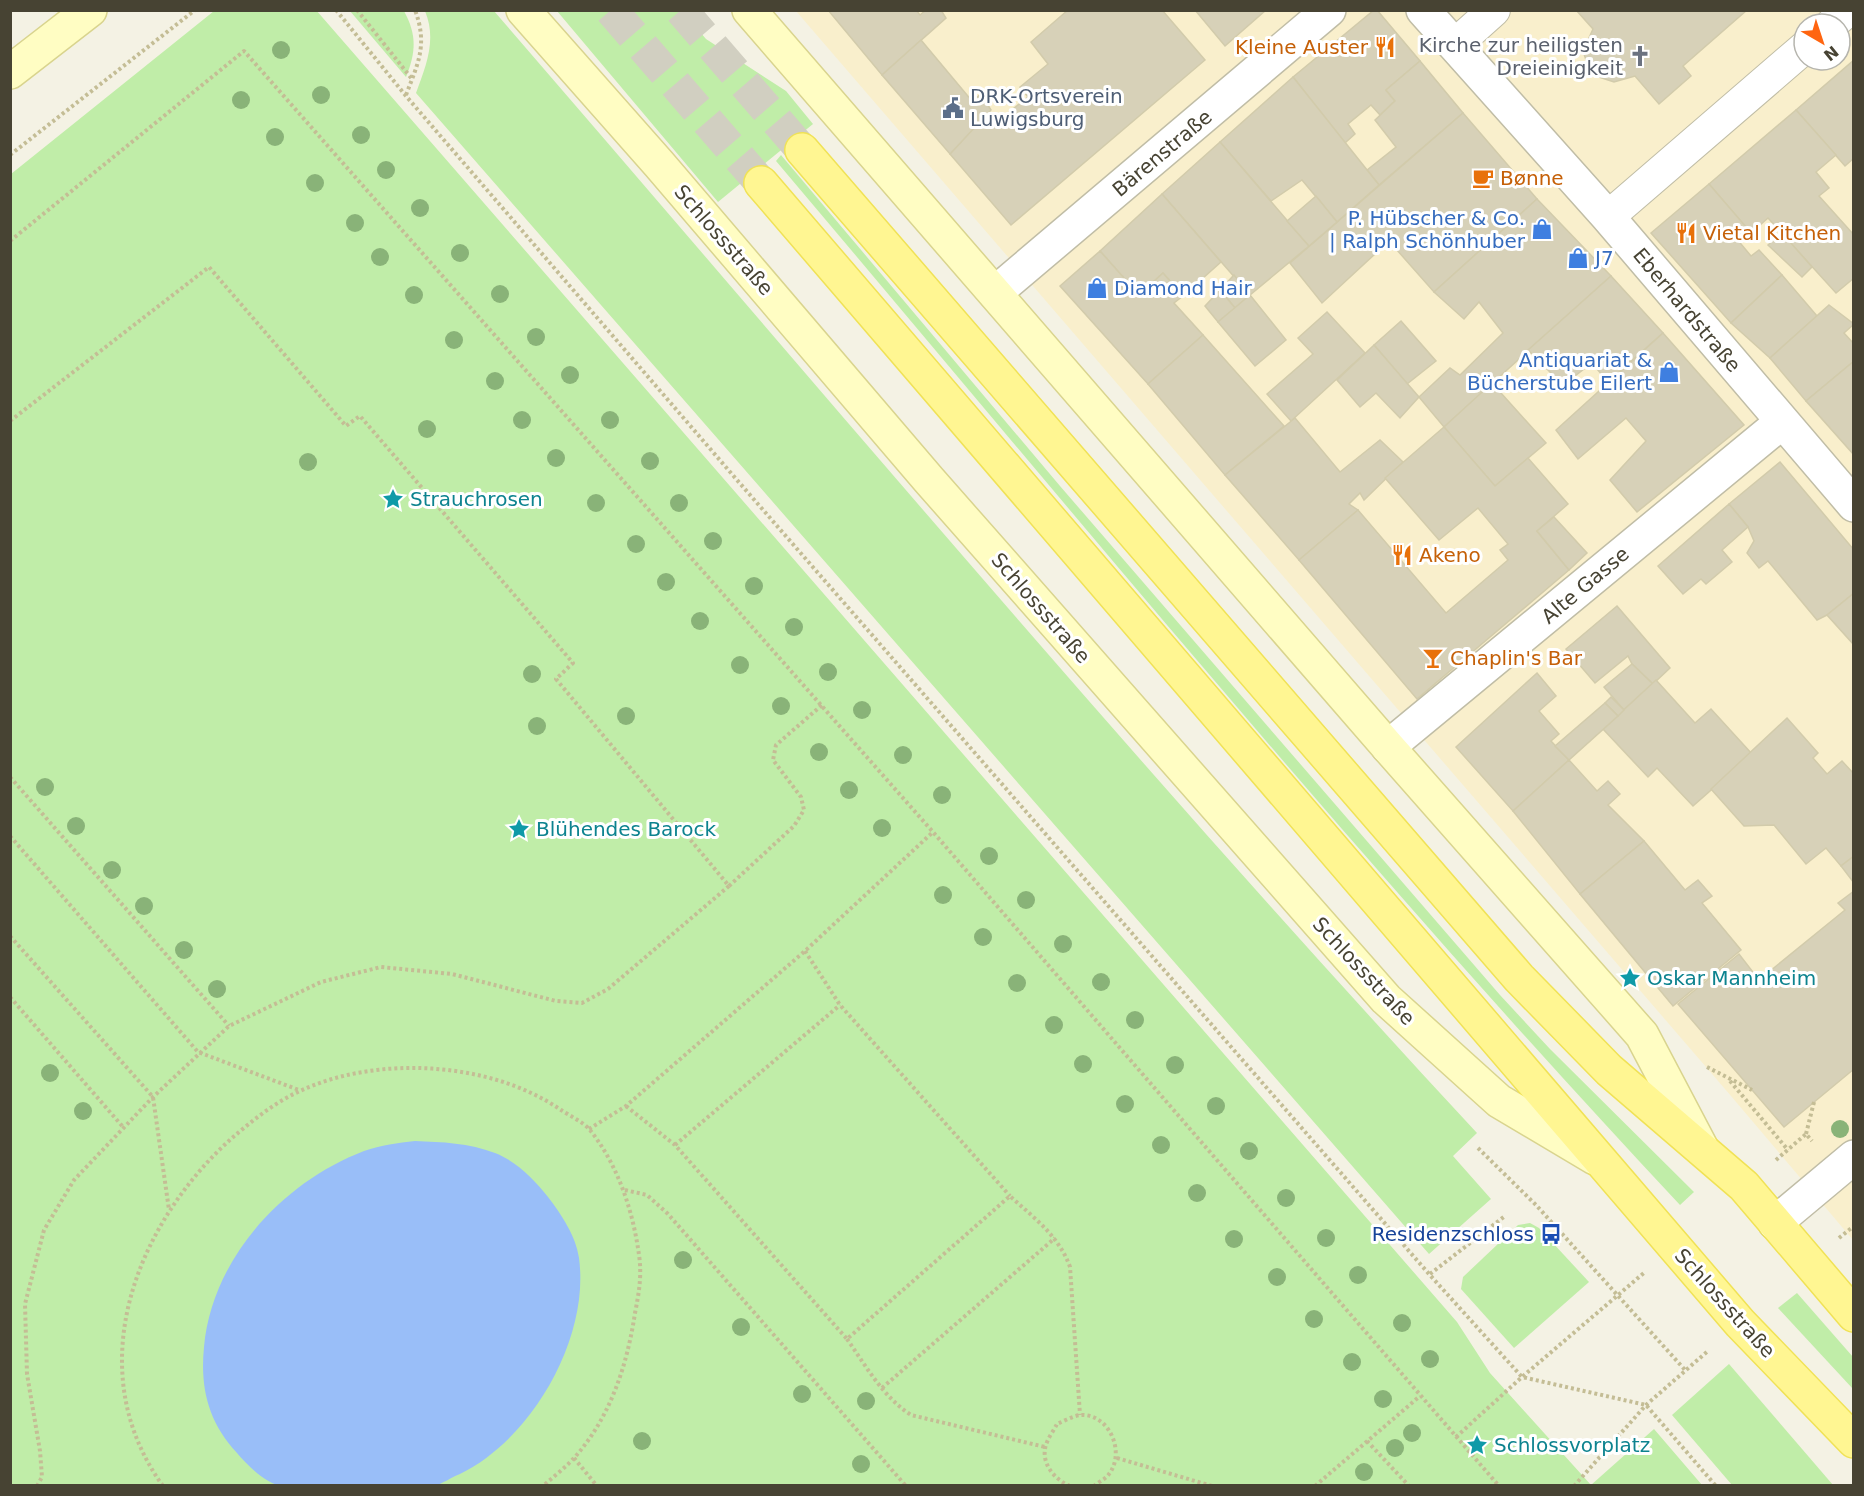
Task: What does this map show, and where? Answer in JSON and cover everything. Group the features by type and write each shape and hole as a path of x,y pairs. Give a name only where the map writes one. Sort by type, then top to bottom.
{"main road":[{"path":"10,72 90,10"},
{"name":"Schlossstraße","path":"523,10 659,164 929,480 1386,999 1499,1101 1600,1161"},
{"path":"749,10 1388,747 1642,1035 1702,1149"},
{"path":"802,150 1519,978 1609,1070 1744,1186 1854,1315"},
{"name":"Schlossstraße","path":"761,183 1740,1323 1854,1441"}],"street":[{"name":"Bärenstraße","path":"995,293 1329,10"},
{"name":"Eberhardstraße","path":"1423,10 1608,217 1854,505"},
{"path":"1455,45 1494,10"},
{"path":"1608,217 1792,58"},
{"name":"Alte Gasse","path":"1388,747 1782,422"},
{"path":"1775,1223 1854,1157"}],"path":[{"path":"10,155 195,10"},
{"path":"336,10 406,96 1429,1274 1522,1377 1646,1405 1716,1485"},
{"path":"357,10 412,79"},
{"path":"406,96 423,50 421,27 415,10"},
{"path":"10,241 244,51 822,705 1499,1485"},
{"path":"10,421 208,267 346,426 360,416 573,663 556,679 729,886"},
{"path":"37,1485 42,1478 40,1451 27,1374 25,1304 44,1230 74,1180 198,1052 229,1026 321,982 381,967 452,974 556,1001 582,1003 608,989 729,886 794,826 804,810 801,797 773,760 776,744 822,705"},
{"path":"10,777 229,1026"},
{"path":"589,1129 626,1106 806,951 933,832"},
{"path":"10,836 198,1052 300,1091"},
{"path":"10,936 153,1097 169,1210"},
{"path":"806,951 840,1005 1010,1196 1055,1238 1065,1251 1070,1267 1080,1415"},
{"path":"10,997 123,1127"},
{"path":"675,1145 840,1005"},
{"path":"163,1485 144,1459 127,1412 121,1358 127,1310 142,1259 169,1210 205,1163 252,1121 300,1091 359,1072 440,1068 497,1078 551,1102 589,1129 625,1190 636,1233 642,1274 628,1357 605,1414 574,1458 543,1485"},
{"path":"1728,1078 1788,1150"},
{"path":"1806,1134 1814,1102"},
{"path":"626,1106 675,1145 847,1339 882,1388 898,1406 911,1414 1045,1447"},
{"path":"1478,1148 1536,1205 1686,1371"},
{"path":"625,1190 646,1196 668,1214 906,1485"},
{"path":"847,1339 1010,1196"},
{"path":"1429,1274 1505,1216"},
{"path":"882,1388 1055,1238"},
{"path":"1456,1437 1522,1377"},
{"path":"1315,1485 1420,1396"},
{"path":"1574,1485 1646,1405"},
{"path":"1070,1485 1060,1482 1049,1471 1045,1447 1057,1424 1080,1415 1098,1419 1112,1432 1116,1458 1109,1475 1094,1485"},
{"path":"1367,1441 1408,1485"},
{"path":"574,1458 597,1485"},
{"path":"1116,1458 1212,1485"},
{"path":"1580,1481 1584,1485"}],"shaded area":[{"path":"796,11 1853,11 1853,1240 1731,1096"}],"green space":[{"name":"Blühendes Barock","path":"316,10 1457,1322 1490,1373 1591,1485 1654,1429 1702,1485 11,1486 11,174 214,11"},
{"path":"350,11 404,11 414,44 412,60 406,77"},
{"path":"425,11 494,11 1103,717 1351,996 1477,1133 1453,1156 1491,1199 1429,1254 416,93 429,53 430,32"},
{"path":"557,11 682,11 706,39 786,91 813,124 718,202"},
{"path":"781,155 1060,486 1500,995 1550,1049 1694,1192 1680,1205 1448,949 1221,689 776,161"},
{"path":"1530,1223 1539,1228 1589,1282 1514,1348 1461,1289 1463,1277 1518,1225"},
{"path":"1797,1293 1853,1357 1853,1389 1778,1308"},
{"path":"1729,1364 1833,1485 1732,1485 1672,1415"}],"water":[{"path":"415,1141 465,1145 503,1156 531,1177 563,1218 579,1258 580,1289 575,1321 565,1352 551,1383 511,1437 486,1458 440,1484 422,1487 277,1485 258,1474 237,1453 219,1429 208,1404 203,1376 204,1347 210,1314 221,1283 237,1254 257,1227 280,1203 306,1182 364,1151"}],"building":[{"path":"828,10 916,10 920,15 926,10 941,10 946,18 882,75"},
{"path":"1068,10 1162,10 1205,60 1011,225 950,154 983,118 989,128 1028,97 1020,87 1048,64 1031,42"},
{"path":"1195,10 1266,10 1225,46"},
{"path":"1374,10 1377,10 1420,61 1386,90 1395,101 1380,115 1371,105 1348,124 1355,134 1345,143 1293,77"},
{"name":"Kirche zur heiligsten Dreieinigkeit","path":"1576,10 1747,10 1683,66 1691,76 1659,104 1635,76 1614,82 1596,76 1583,51 1593,29"},
{"path":"921,40 972,101 981,94 991,110 950,154 882,75"},
{"path":"1854,60 1854,158 1845,166 1796,110 1840,72 1852,72"},
{"path":"1420,61 1463,113 1379,185 1367,170 1396,147 1375,120 1395,101 1386,90"},
{"path":"1293,77 1379,185 1337,222 1302,180 1271,201 1220,142"},
{"path":"1796,110 1836,155 1816,172 1829,188 1819,196 1854,235 1854,278 1836,293 1768,218 1751,233 1709,184"},
{"path":"1463,113 1537,199 1434,292 1389,241 1322,303 1290,263"},
{"path":"1220,142 1309,246 1250,295 1162,194"},
{"path":"1709,184 1746,227 1736,238 1751,256 1759,250 1782,275 1731,323 1651,233"},
{"path":"1162,194 1221,262 1183,296 1163,273 1139,295 1100,251"},
{"path":"1316,196 1337,222 1309,246 1287,221"},
{"path":"1537,199 1611,276 1444,427 1419,397 1450,368 1460,375 1503,333 1479,302 1464,319 1434,292"},
{"path":"1782,233 1812,267 1802,277 1768,245"},
{"path":"1100,251 1139,295 1163,273 1183,296 1174,303 1203,335 1148,384 1060,286"},
{"path":"1234,275 1250,295 1235,308 1220,290"},
{"path":"1782,275 1817,316 1770,358 1731,323"},
{"path":"1611,276 1663,333 1608,382 1592,363 1563,385 1528,350"},
{"path":"1220,290 1235,308 1218,322 1205,306"},
{"path":"1250,295 1286,340 1255,366 1218,322"},
{"path":"1829,305 1854,324 1844,333 1854,344 1854,361 1806,401 1770,358"},
{"path":"1327,312 1365,353 1291,421 1267,394 1313,354 1298,338"},
{"path":"1401,321 1436,361 1407,384 1374,345"},
{"path":"1663,333 1744,425 1637,512 1610,480 1646,441 1626,418 1578,459 1556,430"},
{"path":"1203,335 1284,426 1225,475 1148,384"},
{"path":"1374,345 1419,397 1400,418 1376,393 1360,407 1337,380"},
{"path":"1854,361 1854,455 1806,401"},
{"path":"1492,383 1546,443 1495,486 1444,427"},
{"path":"1295,418 1340,472 1380,440 1403,462 1364,500 1360,493 1349,504 1358,510 1299,560 1225,475"},
{"path":"1444,427 1495,486 1528,458 1568,504 1537,531 1569,570 1417,699 1299,560 1358,510 1446,613 1508,560 1500,550 1508,544 1478,508 1439,540 1385,478"},
{"path":"1780,462 1854,550 1854,593 1827,615 1817,620 1768,561 1759,568 1747,553 1754,541 1748,527 1729,504"},
{"path":"1729,504 1748,527 1722,550 1732,562 1706,584 1701,579 1683,594 1658,566"},
{"path":"1554,517 1587,553 1569,570 1537,531"},
{"path":"1854,593 1854,645 1827,615"},
{"path":"1617,606 1670,668 1653,684 1632,664 1628,656 1595,683 1566,649"},
{"path":"1632,664 1653,684 1624,710 1604,687"},
{"path":"1537,673 1556,696 1539,711 1559,734 1551,741 1569,760 1513,811 1456,747"},
{"path":"1656,680 1695,723 1711,709 1752,754 1693,806 1657,768 1648,777 1603,729"},
{"path":"1611,697 1624,710 1618,716 1605,703"},
{"path":"1605,703 1618,716 1569,760 1555,746"},
{"path":"1787,718 1818,753 1813,758 1827,774 1842,761 1854,774 1854,856 1841,866 1826,848 1806,864 1774,825 1744,826 1711,789"},
{"path":"1569,760 1597,791 1608,781 1620,794 1608,805 1644,841 1580,894 1513,811"},
{"path":"1644,841 1685,890 1698,880 1712,896 1702,903 1741,950 1673,1006 1580,894"},
{"path":"1854,856 1854,883 1841,866"},
{"path":"1854,891 1854,1069 1784,1127 1678,1004 1739,954 1759,980 1845,910 1838,903"}],"tunnel":[{"path":"611,10 761,183"},
{"path":"681,10 802,150"}],"place":[{"name":"Kleine Auster","path":"1385,47"},
{"name":"Kirche zur heiligsten Dreieinigkeit","path":"1640,56"},
{"name":"DRK-Ortsverein Luwigsburg","path":"953,108"},
{"name":"Bønne","path":"1483,178"},
{"name":"P. Hübscher & Co. | Ralph Schönhuber","path":"1542,229"},
{"name":"Vietal Kitchen","path":"1686,233"},
{"name":"J7","path":"1578,258"},
{"name":"Diamond Hair","path":"1097,288"},
{"name":"Antiquariat & Bücherstube Eilert","path":"1669,372"},
{"name":"Strauchrosen","path":"393,499"},
{"name":"Akeno","path":"1402,555"},
{"name":"Chaplin's Bar","path":"1433,658"},
{"name":"Blühendes Barock","path":"519,829"},
{"name":"Oskar Mannheim","path":"1630,978"},
{"name":"Residenzschloss","path":"1551,1234"},
{"name":"Schlossvorplatz","path":"1477,1445"}]}
